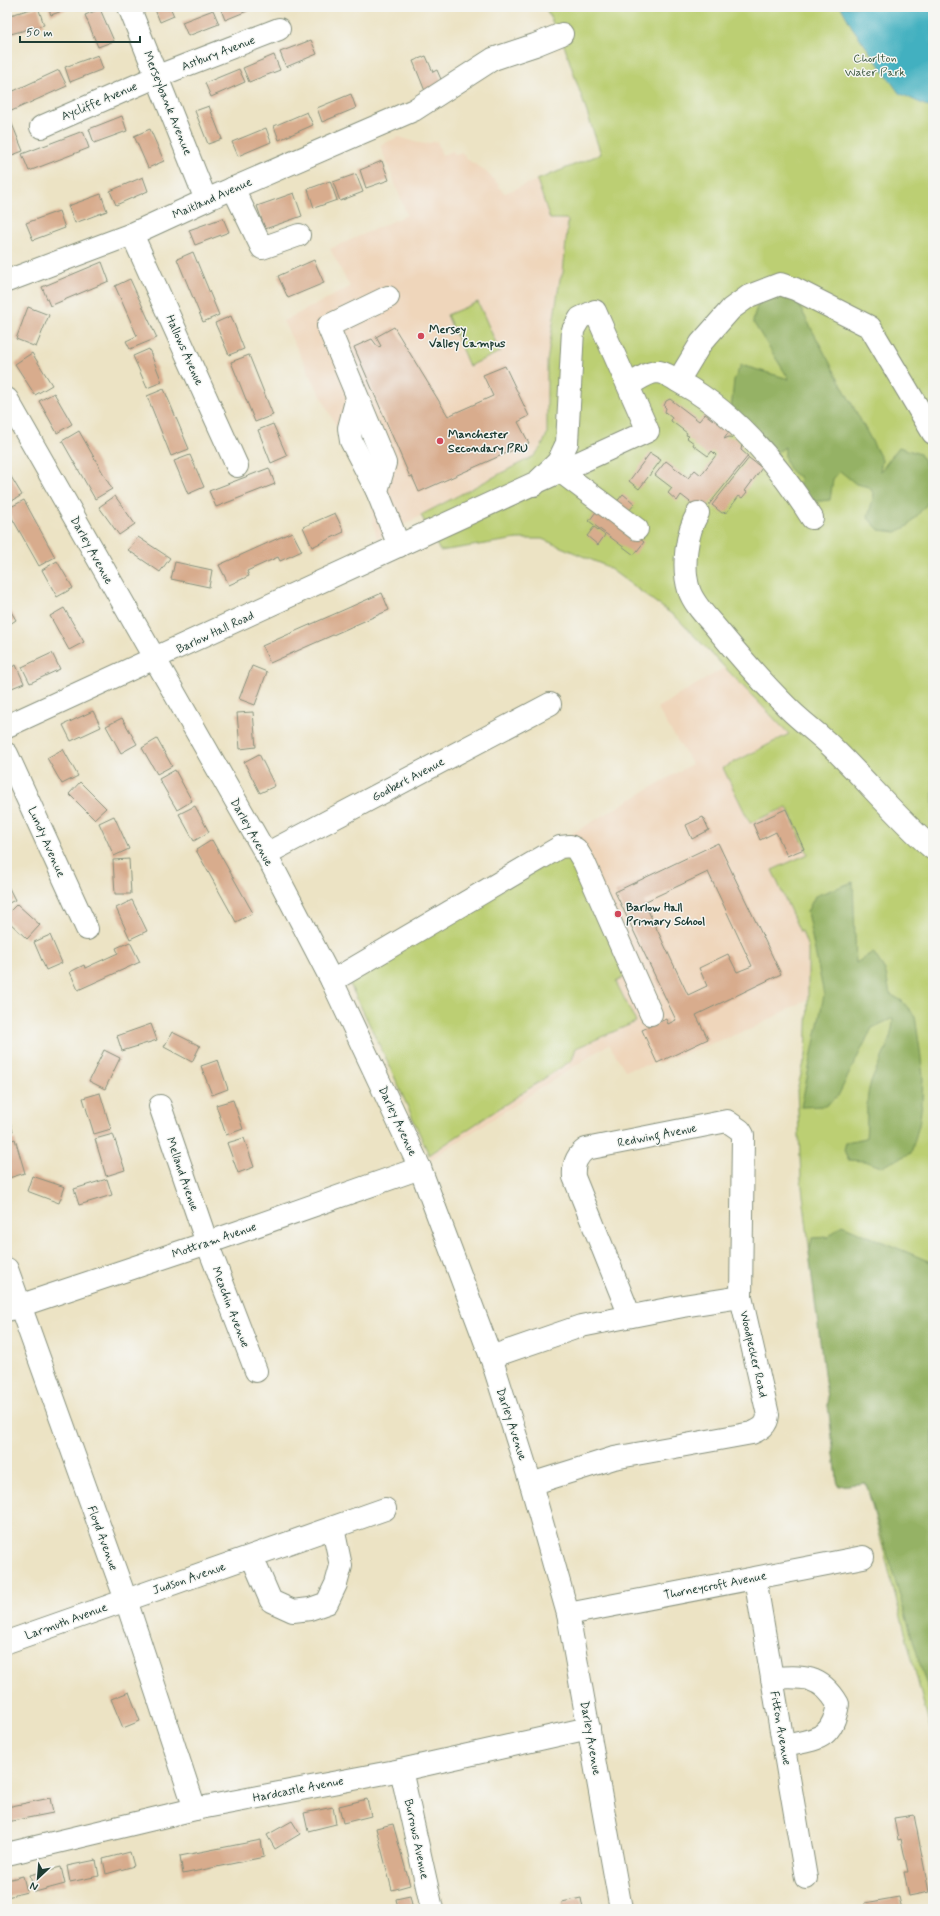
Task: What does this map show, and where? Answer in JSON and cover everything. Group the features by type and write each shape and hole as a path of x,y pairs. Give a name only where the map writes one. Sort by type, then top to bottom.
{"street":[{"name":"Merseybank Avenue","path":"129,7 158,76 206,200"},
{"name":"Astbury Avenue","path":"158,76 279,29"},
{"name":"Maitland Avenue","path":"7,281 132,234 233,188 414,110 493,58 535,45 562,34"},
{"name":"Aycliffe Avenue","path":"41,126 158,76"},
{"path":"233,188 262,248 298,235"},
{"name":"Hallows Avenue","path":"132,234 237,466"},
{"path":"678,381 701,343 731,309 749,296 780,284 795,289 870,327 933,433"},
{"path":"388,297 328,326 384,463 377,491 399,546"},
{"path":"534,485 558,462 567,443 573,330 580,318 595,311 629,385 650,373 660,372 693,389 729,415 757,444 799,497 812,518"},
{"name":"Barlow Hall Road","path":"7,726 154,660 648,431 629,385"},
{"name":"Darley Avenue","path":"7,399 154,660 266,854 332,981 420,1168 491,1357 531,1484 568,1614 621,1909"},
{"path":"561,472 638,529"},
{"path":"698,514 691,525 688,536 687,575 690,590 698,606 747,666 789,709 833,747 916,834 933,849"},
{"name":"Godbert Avenue","path":"266,854 550,704"},
{"name":"Lundy Avenue","path":"7,754 87,929"},
{"path":"332,981 560,847 570,846 576,849 584,862 651,1014"},
{"name":"Melland Avenue","path":"160,1106 207,1243"},
{"name":"Redwing Avenue","path":"630,1316 574,1177 576,1159 580,1153 586,1149 727,1121 740,1130 743,1135 741,1297"},
{"name":"Mottram Avenue","path":"13,1307 207,1243 420,1168"},
{"name":"Meachin Avenue","path":"207,1243 256,1371"},
{"name":"Floyd Avenue","path":"7,1269 13,1307 126,1600 195,1809"},
{"name":"Woodpecker Road","path":"491,1357 580,1326 741,1297 768,1415 768,1422 763,1428 752,1433 614,1458 531,1484"},
{"name":"Judson Avenue","path":"126,1600 385,1509"},
{"path":"252,1557 271,1601 292,1611 310,1609 327,1603 336,1584 341,1566 333,1528"},
{"name":"Thorneycroft Avenue","path":"568,1614 863,1557"},
{"name":"Fitton Avenue","path":"755,1578 806,1878"},
{"name":"Larmuth Avenue","path":"7,1642 126,1600"},
{"path":"772,1678 794,1676 811,1679 825,1686 838,1704 835,1720 827,1733 811,1740 784,1746"},
{"name":"Hardcastle Avenue","path":"7,1854 195,1809 402,1770 589,1728"},
{"name":"Burrows Avenue","path":"402,1770 432,1909"}],"shaded area":[{"name":"Mersey Valley Campus","path":"399,137 426,144 437,141 442,155 453,151 455,155 461,153 471,162 483,169 505,193 537,180 550,219 566,219 568,221 563,273 560,279 547,362 547,430 542,446 534,456 377,539 373,522 372,497 283,321 350,287 330,249 407,215 380,145"},
{"name":"Barlow Hall Primary School","path":"724,668 762,705 892,846 802,931 808,948 808,999 751,1029 657,1063 625,1070 609,1044 431,1159 390,1067 341,968 692,764 657,708"}],"green space":[{"path":"545,7 933,7 933,1740 866,1483 838,1486 801,1179 797,1090 806,1055 808,948 802,931 800,932 772,870 808,854 787,807 750,823 723,768 789,734 677,618 606,566 542,539 517,539 440,551 421,515 534,456 542,446 547,434 547,362 560,279 563,273 568,221 566,219 550,219 537,180 601,154 564,45"},
{"path":"778,290 795,298 882,460 880,472 899,447 920,454 932,476 933,497 908,526 896,532 879,530 868,518 874,494 869,487 856,484 840,471 833,479 830,500 811,502 798,491 800,477 792,472 787,465 785,447 772,456 730,422 734,380 741,365 789,379 753,322 760,302"},
{"path":"478,302 500,352 469,366 447,315"},
{"path":"567,852 626,976 616,982 636,1022 576,1048 572,1060 429,1155 390,1067 347,978"},
{"path":"853,882 856,963 873,952 885,970 890,994 902,1001 915,1016 923,1077 919,1125 911,1153 881,1167 864,1161 848,1160 844,1150 846,1142 866,1138 868,1091 891,1036 893,1018 872,1028 838,1096 825,1106 801,1107 824,995 807,912 815,896"},
{"path":"842,1225 933,1263 933,1707 866,1483 838,1486 809,1253 812,1238 828,1237"}],"water":[{"name":"Chorlton Water Park","path":"841,7 933,7 933,109 899,93 852,27"}],"building":[{"path":"38,7 44,25 7,35 7,16"},
{"path":"48,7 73,7 51,15"},
{"path":"154,7 170,7 174,16 160,22"},
{"path":"220,7 257,7 225,20"},
{"path":"100,9 114,41 98,47 85,15"},
{"path":"213,10 219,24 188,36 182,22"},
{"path":"311,40 317,54 286,67 280,52"},
{"path":"98,55 103,69 70,82 65,67"},
{"path":"274,55 280,70 249,82 243,68"},
{"path":"426,56 433,72 437,70 443,84 425,91 413,61"},
{"path":"239,69 245,82 211,97 205,83"},
{"path":"59,70 67,86 7,113 7,94"},
{"path":"351,94 356,108 322,122 317,108"},
{"path":"209,106 222,139 208,144 195,111"},
{"path":"307,112 313,125 279,140 274,126"},
{"path":"122,116 127,131 94,143 89,129"},
{"path":"10,119 23,151 7,157 7,120"},
{"path":"266,128 271,142 238,156 232,142"},
{"path":"150,129 164,161 148,168 134,136"},
{"path":"83,131 89,148 29,171 22,154"},
{"path":"382,161 389,180 366,188 360,170"},
{"path":"356,174 363,192 340,201 333,182"},
{"path":"143,177 148,191 116,205 110,191"},
{"path":"330,181 337,200 314,208 308,189"},
{"path":"294,193 302,216 265,229 257,206"},
{"path":"101,194 107,211 75,223 68,206"},
{"path":"59,211 65,228 33,240 26,223"},
{"path":"223,218 229,232 195,245 189,230"},
{"path":"193,252 219,315 203,322 177,259"},
{"path":"314,260 324,283 288,298 278,276"},
{"path":"102,262 109,281 50,306 42,287"},
{"path":"130,279 157,338 130,349 126,341 137,336 115,286"},
{"path":"28,307 49,315 36,347 16,339"},
{"path":"231,316 244,349 229,355 215,323"},
{"path":"394,327 448,416 493,396 483,375 505,366 529,416 518,422 529,443 419,492 412,476 410,477 354,347 372,339 378,347 381,346 376,337"},
{"path":"149,349 162,382 147,388 133,356"},
{"path":"32,353 52,385 35,395 15,364"},
{"path":"249,355 273,415 255,422 231,362"},
{"path":"164,389 189,449 171,456 147,396"},
{"path":"54,393 72,424 57,433 39,401"},
{"path":"670,399 699,421 705,414 713,420 715,418 731,429 724,439 729,437 736,438 742,445 741,450 748,456 703,512 681,495 677,501 668,493 672,488 655,475 666,461 688,478 695,470 701,475 716,455 712,451 708,456 693,445 694,443 687,438 689,436 686,435 687,433 671,421 672,418 665,412 666,408 664,406 666,401"},
{"path":"273,424 287,456 271,463 258,430"},
{"path":"79,431 112,489 95,499 62,441"},
{"path":"650,453 661,460 639,489 629,481"},
{"path":"190,455 204,487 188,494 174,461"},
{"path":"749,458 762,468 745,491 747,492 742,498 739,496 727,512 722,513 712,505"},
{"path":"269,468 275,484 216,507 209,491"},
{"path":"7,470 22,495 7,504"},
{"path":"623,494 635,504 627,513 615,504"},
{"path":"115,496 135,524 119,535 99,507"},
{"path":"24,500 55,557 39,566 7,509"},
{"path":"599,508 644,542 634,555 589,521"},
{"path":"335,513 344,532 312,547 303,527"},
{"path":"594,527 605,535 598,545 587,536"},
{"path":"292,532 302,551 280,561 278,557 247,571 249,576 229,585 219,565"},
{"path":"138,537 170,558 160,572 128,550"},
{"path":"57,561 73,588 57,597 42,570"},
{"path":"175,562 212,570 209,587 171,579"},
{"path":"382,593 389,610 270,663 262,646"},
{"path":"7,605 16,620 7,626"},
{"path":"64,608 84,642 69,650 50,616"},
{"path":"52,653 60,669 30,683 22,667"},
{"path":"16,665 24,683 7,690 7,669"},
{"path":"252,666 267,672 255,705 239,699"},
{"path":"93,711 101,727 71,741 63,725"},
{"path":"253,712 256,747 240,749 237,713"},
{"path":"122,718 137,744 121,753 106,726"},
{"path":"157,739 172,766 157,774 142,748"},
{"path":"63,749 78,776 62,784 47,758"},
{"path":"259,754 275,786 260,793 244,762"},
{"path":"175,770 192,801 177,810 159,779"},
{"path":"80,782 106,808 94,819 69,794"},
{"path":"195,806 209,832 194,841 179,814"},
{"path":"786,809 804,849 787,856 776,832 760,840 753,824"},
{"path":"114,816 129,849 114,856 99,823"},
{"path":"703,817 709,830 692,839 686,825"},
{"path":"212,840 253,913 236,922 196,850"},
{"path":"718,843 781,974 696,1015 708,1039 657,1063 642,1030 666,1019 668,1024 676,1020 615,892","holes":["708,872 752,966 737,972 728,954 699,968 707,986 688,995 644,902"]},
{"path":"129,859 131,894 115,894 113,860"},
{"path":"7,884 15,900 7,904"},
{"path":"132,900 147,931 130,939 116,908"},
{"path":"17,904 40,925 27,939 7,920 7,914"},
{"path":"50,935 62,963 46,970 34,942"},
{"path":"130,942 140,962 78,990 70,972 84,965 85,968 118,953 116,948"},
{"path":"151,1024 157,1040 122,1051 117,1036"},
{"path":"172,1032 200,1046 192,1062 164,1047"},
{"path":"104,1050 120,1058 105,1089 89,1081"},
{"path":"218,1060 228,1089 212,1095 201,1066"},
{"path":"100,1093 111,1129 94,1134 83,1098"},
{"path":"233,1100 243,1129 226,1135 216,1105"},
{"path":"7,1114 13,1131 7,1134"},
{"path":"113,1134 125,1170 106,1176 95,1139"},
{"path":"244,1138 254,1167 238,1173 227,1143"},
{"path":"15,1139 25,1173 9,1178 7,1171 7,1142"},
{"path":"32,1176 65,1187 59,1203 27,1191"},
{"path":"107,1179 112,1195 79,1205 74,1189"},
{"path":"129,1692 140,1721 123,1728 111,1699"},
{"path":"50,1798 53,1813 7,1822 7,1807"},
{"path":"367,1799 371,1816 343,1823 339,1806"},
{"path":"333,1807 336,1824 308,1831 304,1813"},
{"path":"914,1815 929,1892 909,1896 904,1872 908,1872 901,1839 898,1840 894,1818"},
{"path":"292,1821 300,1834 275,1849 267,1835"},
{"path":"393,1824 410,1885 392,1890 376,1828"},
{"path":"261,1840 264,1857 183,1874 180,1856"},
{"path":"130,1852 134,1866 106,1874 103,1859"},
{"path":"96,1860 99,1876 70,1882 67,1866"},
{"path":"61,1867 65,1884 35,1892 30,1875"},
{"path":"23,1876 27,1892 7,1897 7,1880"},
{"path":"410,1896 413,1909 398,1909 396,1899"},
{"path":"899,1897 902,1909 866,1909 865,1903"},
{"path":"581,1898 583,1909 563,1909 562,1902"}],"place":[{"name":"Mersey Valley Campus","path":"421,336"},
{"name":"Manchester Secondary PRU","path":"440,441"},
{"name":"Barlow Hall Primary School","path":"618,914"}]}
